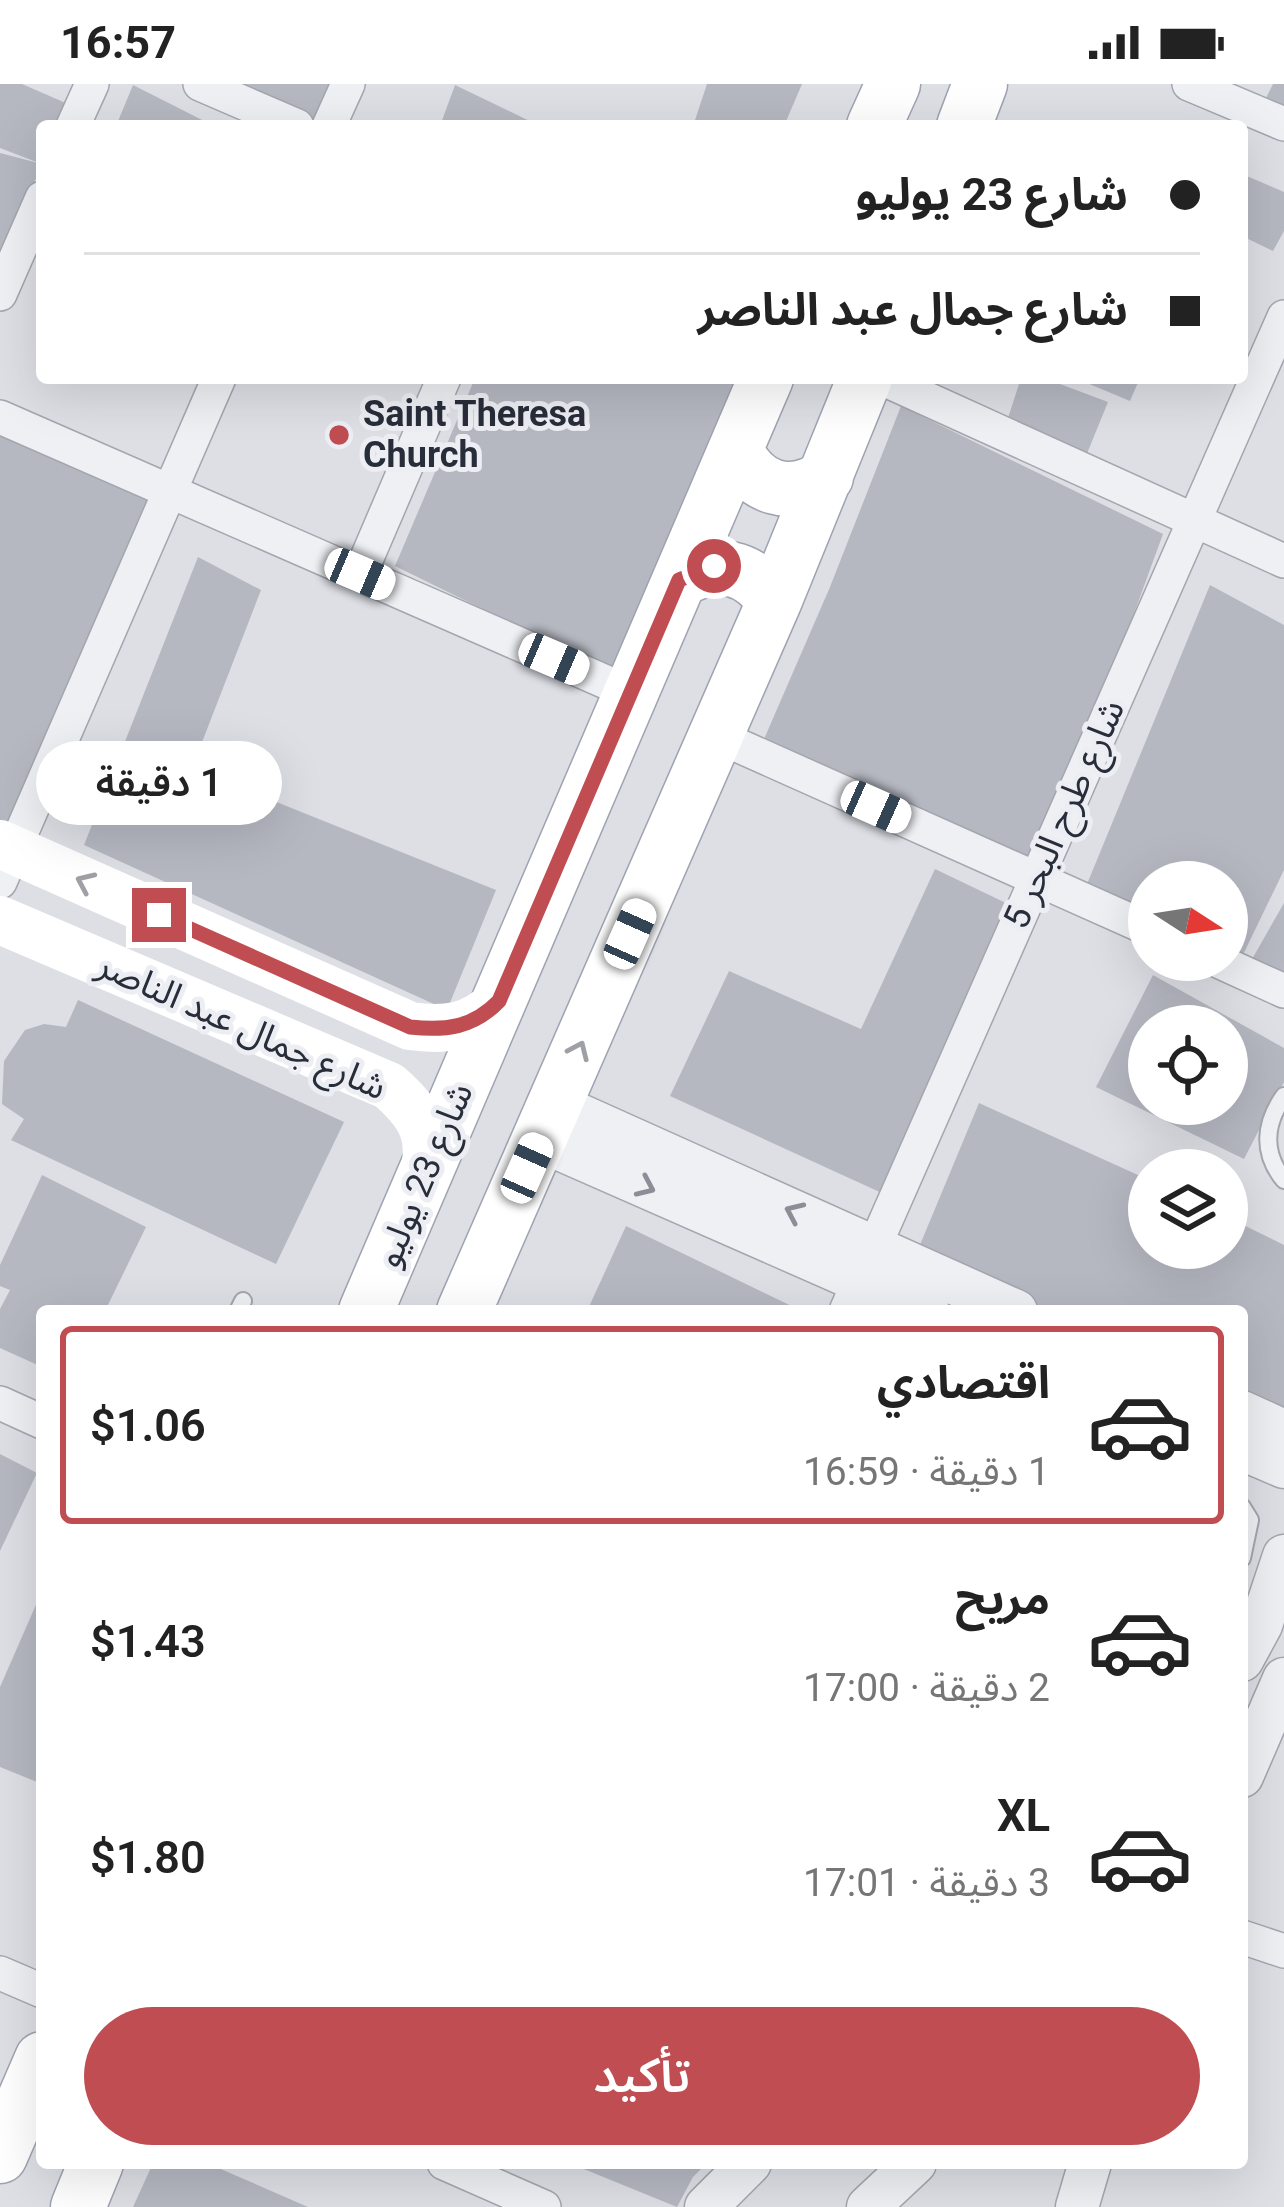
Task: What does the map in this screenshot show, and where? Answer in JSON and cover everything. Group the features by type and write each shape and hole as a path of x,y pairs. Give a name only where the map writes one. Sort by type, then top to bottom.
{"main road":[{"path":"877,120 892,84"},
{"path":"966,120 980,84"},
{"name":"شارع 23 يوليو","path":"369,1305 764,384"},
{"path":"467,1305 717,736 863,384"},
{"path":"736,450 744,467 773,488 810,487 826,477"},
{"path":"679,580 695,571 733,568 764,586 774,602"},
{"name":"شارع جمال عبد الناصر","path":"5,859 410,1027 459,1027 474,1022 499,1001"},
{"name":"شارع جمال عبد الناصر","path":"0,920 388,1086 413,1107 422,1127 427,1144 423,1178"},
{"path":"0,2156 36,2073"},
{"path":"78,2207 94,2169"}],"street":[{"path":"76,120 92,84"},
{"path":"200,84 283,120"},
{"path":"332,120 348,84"},
{"path":"1189,84 1284,124"},
{"path":"0,294 36,212"},
{"name":"شارع طرح البحر 5","path":"860,1280 1284,317"},
{"path":"5,859 216,384"},
{"path":"360,574 441,384"},
{"path":"894,384 1284,561"},
{"path":"0,417 631,693"},
{"path":"717,736 1128,920"},
{"path":"1248,975 1284,991"},
{"path":"547,1122 915,1305"},
{"path":"860,1280 986,1305"},
{"path":"0,1403 36,1418"},
{"path":"1248,1415 1284,1431"},
{"path":"1248,1452 1284,1467"},
{"path":"1248,1649 1284,1556"},
{"path":"1248,1764 1284,1678"},
{"path":"1248,1939 1284,1951"},
{"path":"0,1973 36,1988"},
{"path":"467,2169 544,2207"},
{"path":"706,2207 745,2169"},
{"path":"868,2207 909,2169"},
{"path":"1077,2207 1088,2169"}],"lane":[{"path":"1284,1096 1268,1126 1267,1143 1284,1180"}],"building":[{"path":"0,84 22,84 68,104 61,120 36,120 36,162 0,148"},
{"path":"225,84 335,84 320,120 304,120"},
{"path":"707,84 802,84 787,120 695,120"},
{"path":"1273,84 1284,84 1284,116 1262,106"},
{"path":"133,85 202,120 118,120"},
{"path":"455,85 528,120 442,120"},
{"path":"0,153 36,162 36,178 0,259"},
{"path":"1248,177 1284,192 1284,231 1273,251 1248,239"},
{"path":"472,384 747,384 623,678 395,566"},
{"path":"1019,384 1060,384 1108,402 1086,456 1007,421"},
{"path":"1089,384 1137,384 1130,401"},
{"path":"901,406 1163,534 1098,712 1031,868 761,746"},
{"path":"0,431 148,498 6,839 0,836"},
{"path":"198,557 261,590 192,768 496,890 447,1010 84,845"},
{"path":"1210,585 1284,625 1284,870 1248,944 1248,861 1128,861 1128,910 1085,889"},
{"path":"935,869 1008,904 884,1194 670,1096 729,971 861,1029"},
{"path":"1284,903 1284,984 1248,966"},
{"path":"1150,981 1164,981 1207,1005 1138,1005"},
{"path":"78,1000 344,1122 276,1264 11,1140 24,1119 2,1104 4,1061 25,1030 44,1024 66,1027"},
{"path":"1128,1024 1128,1103 1096,1087"},
{"path":"1248,1028 1284,1048 1284,1082 1248,1151 1223,1149 1174,1125 1248,1125"},
{"path":"979,1103 1128,1170 1128,1269 1248,1269 1248,1227 1284,1245 1284,1417 1248,1401 1248,1305 1036,1305 917,1252"},
{"path":"42,1175 146,1227 108,1305 36,1305 36,1364 0,1348 0,1309 10,1290 0,1286 0,1265"},
{"path":"626,1226 790,1305 590,1305"},
{"path":"0,1454 36,1475 0,1551"},
{"path":"36,1605 36,1782 0,1767 0,1687"},
{"path":"150,2169 221,2169 308,2207 133,2207"},
{"path":"584,2169 701,2169 677,2207"}],"place":[{"name":"Saint Theresa Church","path":"339,435"}],"route":[{"path":"159,915 410,1027 434,1030 474,1022 499,1001 679,580 714,566"}]}
